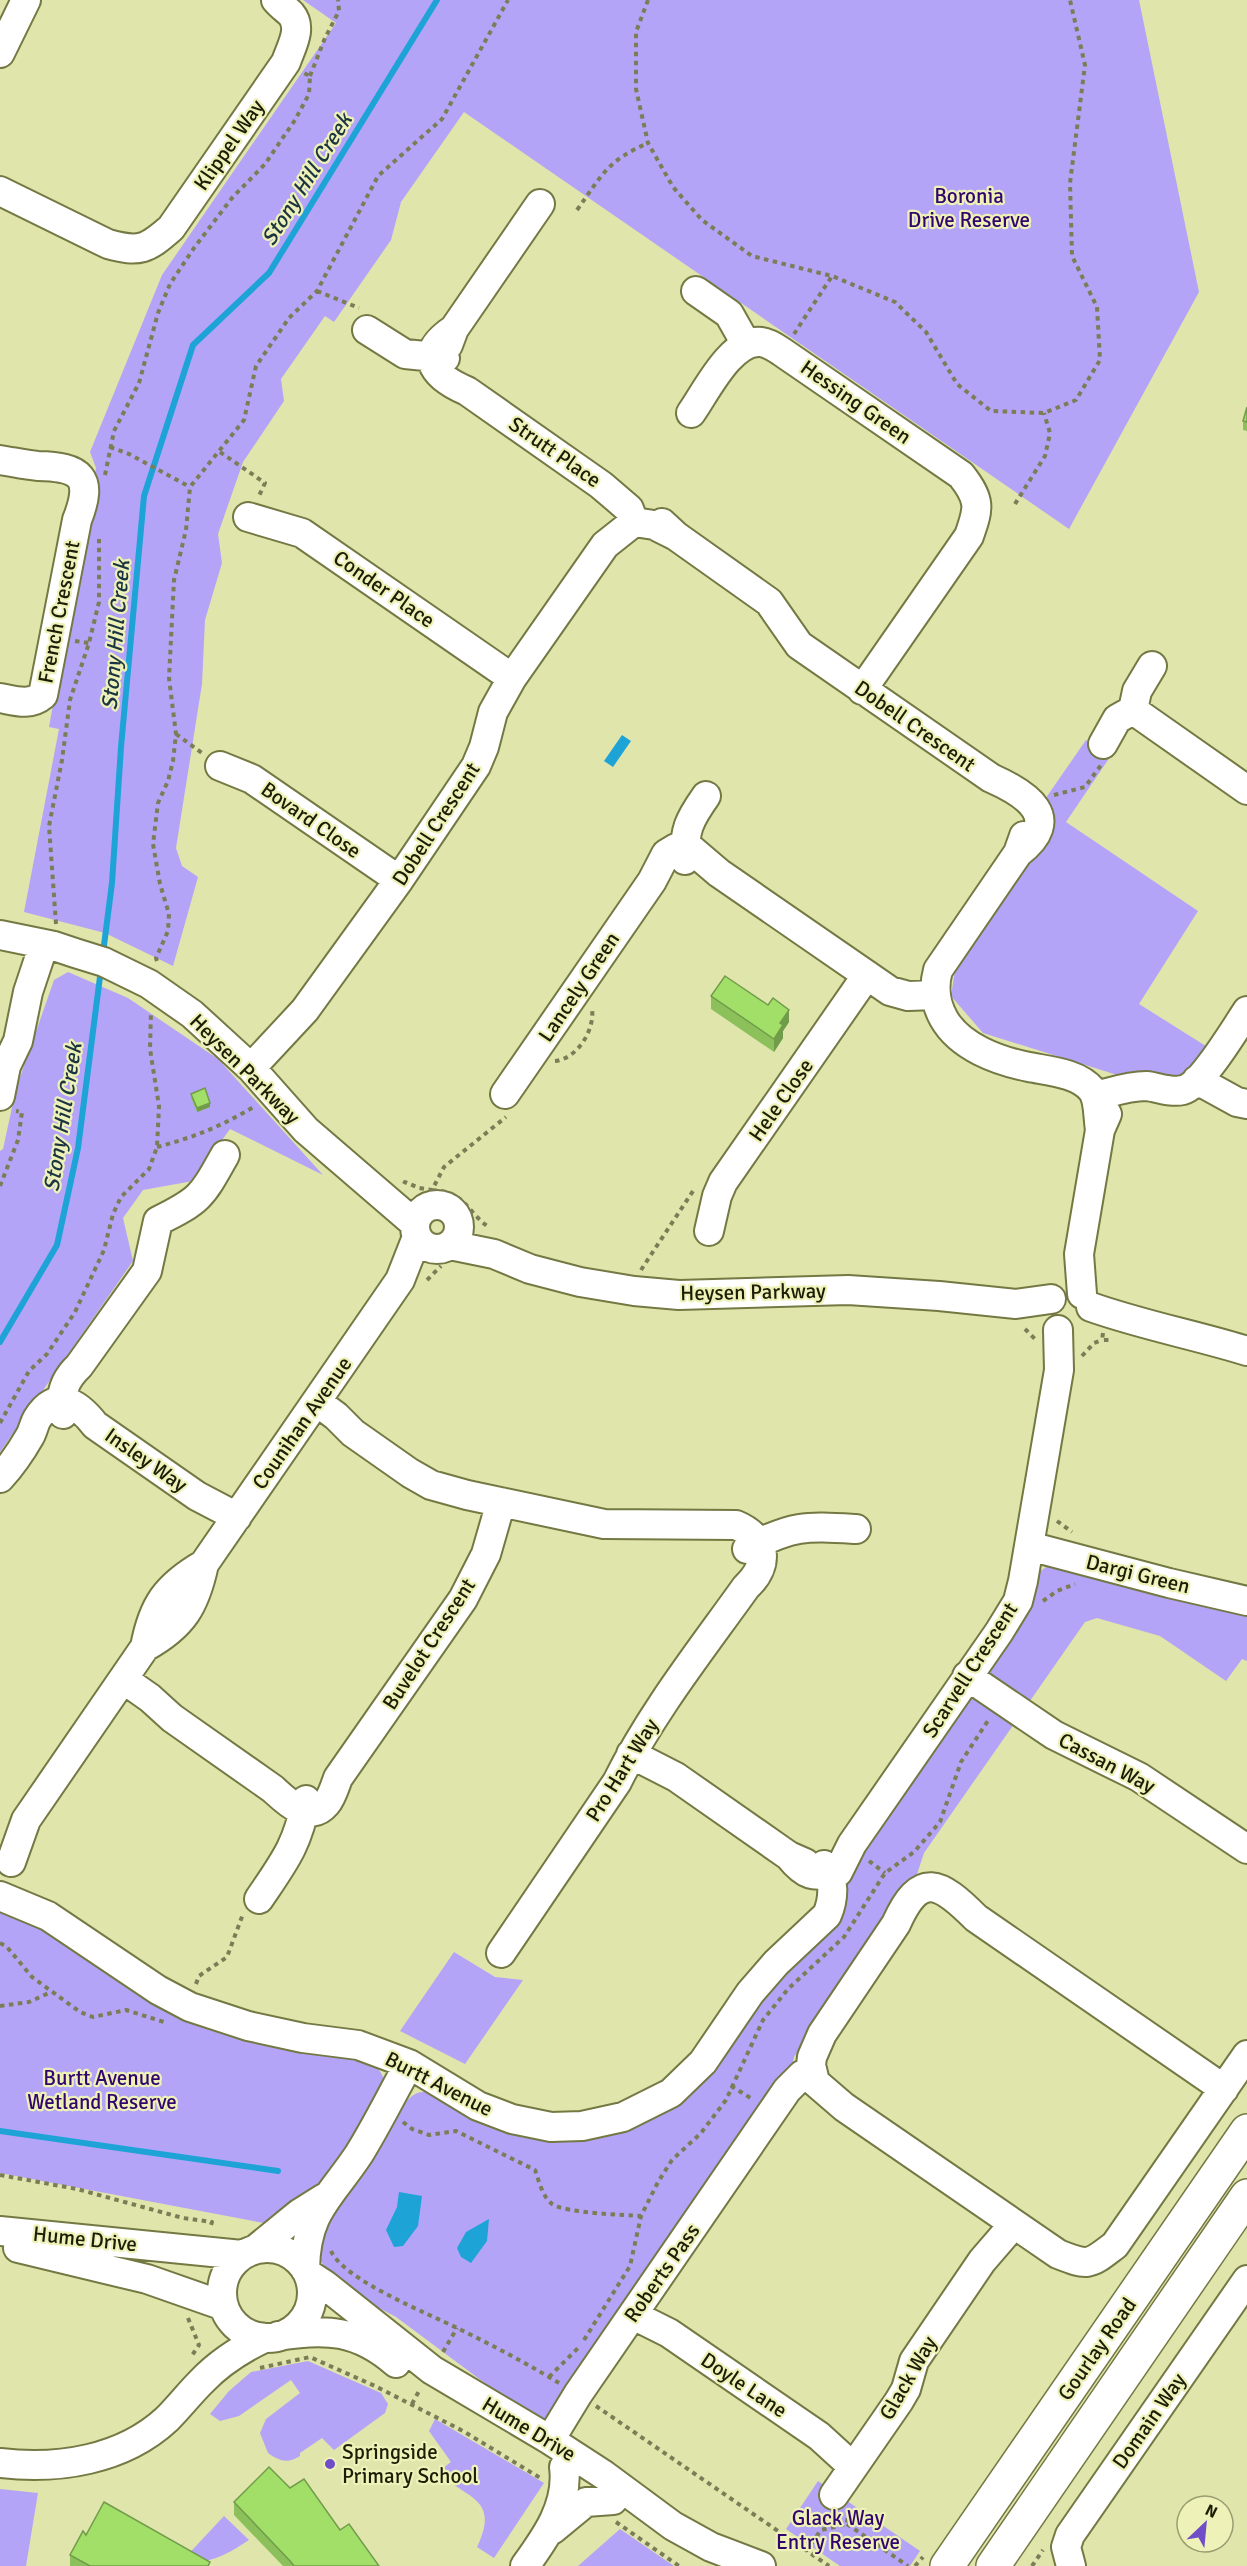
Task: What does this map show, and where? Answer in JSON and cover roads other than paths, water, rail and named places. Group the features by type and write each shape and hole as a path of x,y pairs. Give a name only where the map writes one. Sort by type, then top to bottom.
{"main road":[{"name":"Gourlay Road","path":"947,2566 1247,2131"},
{"name":"Gourlay Road","path":"993,2566 1247,2196"}],"street":[{"path":"0,53 26,0"},
{"name":"Klippel Way","path":"0,191 108,244 141,250 152,245 171,228 298,69 297,28 293,16 276,0"},
{"name":"Klippel Way","path":"283,0 304,15 308,26 306,40 296,54 298,69"},
{"path":"367,330 405,354 438,357 454,329 540,204"},
{"path":"691,413 730,356 746,344 729,314 696,291"},
{"name":"Hessing Green","path":"746,344 763,342 782,352 961,475 977,499 978,509 969,536 862,690"},
{"name":"Strutt Place","path":"438,357 467,391 601,484 632,515"},
{"name":"French Crescent","path":"0,460 35,465 69,482 88,526 43,694 35,702 27,703 0,698"},
{"name":"Dobell Crescent","path":"247,1065 305,1010 399,880 476,766 484,747 493,712 512,678 605,545 632,515 676,536 769,602 799,645 991,778 1017,791 1035,806 1040,821 1038,831 1029,845 1018,853"},
{"name":"Conder Place","path":"248,518 302,533 512,678"},
{"path":"1104,752 1118,719 1133,710 1137,692 1152,666"},
{"path":"1133,710 1247,790"},
{"name":"Bovard Close","path":"220,766 252,779 399,880"},
{"name":"Dobell Crescent","path":"991,778 1019,804 1026,813 1028,823 1018,853 938,970 934,984 940,1012 950,1029 966,1042 993,1056 1025,1066 1060,1073 1080,1080 1102,1094"},
{"path":"706,796 689,821 684,838 684,854 719,873 890,991 908,996 936,995"},
{"name":"Lancely Green","path":"507,1104 652,880 684,854"},
{"name":"Heysen Parkway","path":"0,935 51,946 139,978 192,1014 247,1065 306,1130 436,1230 496,1242 530,1269 580,1282 634,1291 679,1295 848,1290 1016,1304 1131,1321 1197,1335 1247,1352"},
{"path":"6,1103 6,1066 18,1041 28,992 51,946"},
{"name":"Hele Close","path":"709,1231 717,1196 723,1182 867,975"},
{"path":"1069,1312 1100,1130 1102,1094 1129,1087 1149,1086 1175,1091 1186,1089 1197,1080 1216,1057 1247,1011"},
{"path":"1197,1080 1237,1102 1247,1104"},
{"path":"0,1478 29,1437 65,1406 79,1366 147,1271 158,1221 192,1204 205,1190 225,1155"},
{"name":"Counihan Avenue","path":"4,1870 26,1820 145,1647 160,1639 188,1612 198,1591 204,1564 436,1230"},
{"name":"Scarvell Crescent","path":"825,1872 847,1846 852,1844 1018,1600 1069,1312"},
{"name":"Insley Way","path":"65,1406 235,1521"},
{"path":"314,1406 330,1423 353,1433 431,1485 501,1502 604,1524 705,1527 723,1523 736,1525 749,1530 753,1546 782,1531 806,1526 856,1529"},
{"name":"Buvelot Crescent","path":"305,1806 320,1797 338,1778 463,1599 486,1554 501,1502"},
{"name":"Dargi Green","path":"1031,1533 1169,1583 1247,1601"},
{"name":"Pro Hart Way","path":"501,1953 617,1782 634,1749 746,1587 753,1546"},
{"name":"Cassan Way","path":"967,1676 1054,1735 1139,1778 1247,1849"},
{"path":"121,1684 273,1789 305,1806 301,1828 290,1854 259,1899"},
{"path":"634,1749 789,1856 825,1872"},
{"name":"Burtt Avenue","path":"4,1870 48,1916 158,1990 190,2007 248,2026 303,2038 358,2045 414,2067 478,2106 512,2119 551,2127 582,2126 623,2117 671,2093 720,2039 750,1993 813,1926 825,1872"},
{"path":"1224,2089 976,1918 941,1902 928,1901 919,1905 896,1924 822,2034 812,2057 807,2077 816,2093 844,2107 1058,2254 1082,2262 1091,2262 1101,2258 1115,2245 1224,2089 1247,2055"},
{"path":"360,2152 400,2123 414,2067"},
{"path":"0,2463 61,2465 115,2451 144,2436 165,2421 193,2373 220,2341 225,2309 222,2292 224,2278 231,2265 300,2213 327,2196 340,2182 414,2067"},
{"name":"Roberts Pass","path":"550,2440 578,2394 776,2108 807,2077"},
{"path":"193,2373 296,2327 308,2312 311,2286 306,2271 308,2234 327,2196"},
{"name":"Glack Way","path":"841,2500 857,2462 902,2395 914,2361 1009,2221"},
{"name":"Hume Drive","path":"0,2230 249,2252"},
{"name":"Hume Drive","path":"0,2244 147,2279 225,2309"},
{"path":"249,2252 270,2248 283,2251 295,2258 306,2271"},
{"name":"Hume Drive","path":"306,2271 432,2370 550,2440 692,2538 761,2566"},
{"name":"Domain Way","path":"1071,2566 1066,2547 1070,2535 1247,2280"},
{"path":"225,2309 242,2330 271,2337"},
{"name":"Doyle Lane","path":"636,2310 857,2462"},
{"name":"Hume Drive","path":"271,2337 325,2331 343,2333 366,2342 423,2385 564,2467 713,2566"},
{"path":"550,2531 564,2489 564,2467"},
{"path":"525,2566 550,2531 586,2502 613,2500"}],"water":[{"path":"622,735 631,741 613,767 604,761"},
{"path":"399,2192 422,2196 418,2226 403,2246 394,2247 386,2230 397,2207"},
{"path":"489,2219 487,2241 471,2263 461,2257 457,2248 466,2232"}],"waterway":[{"name":"Stony Hill Creek","path":"103,953 112,883 121,747 144,496 193,345 269,273 437,0"},
{"name":"Stony Hill Creek","path":"0,1342 57,1245 78,1148 101,969"},
{"path":"0,2131 278,2171"}],"place":[{"name":"Springside Primary School","path":"330,2464"}],"park label":[{"name":"Boronia Drive Reserve","path":"969,208"},
{"name":"Burtt Avenue Wetland Reserve","path":"102,2090"},
{"name":"Glack Way Entry Reserve","path":"838,2530"}]}
